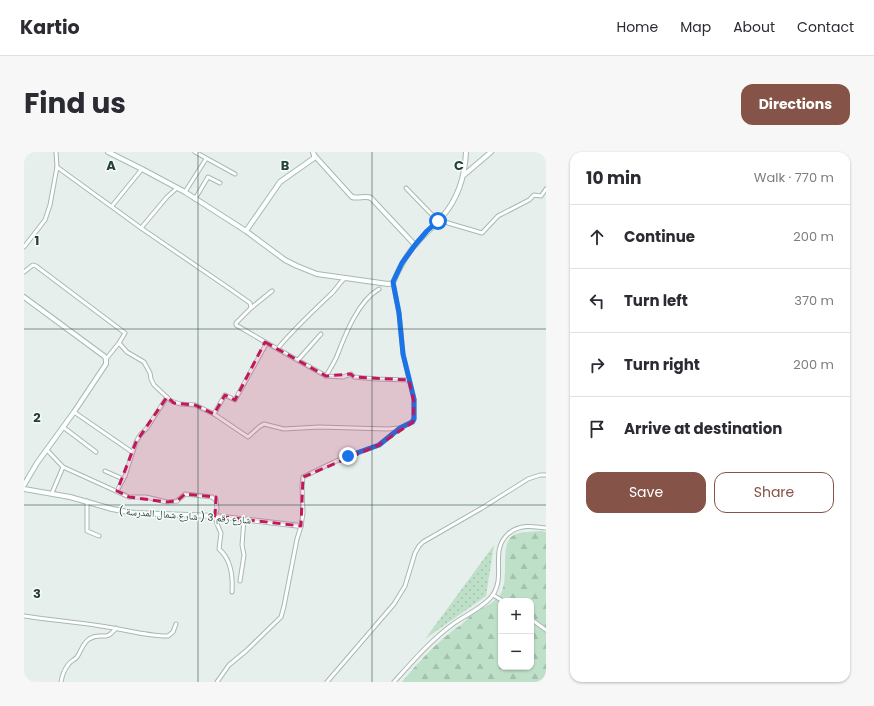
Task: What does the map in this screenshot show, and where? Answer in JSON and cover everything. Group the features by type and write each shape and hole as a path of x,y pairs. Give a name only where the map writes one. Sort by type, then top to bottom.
{"street":[{"path":"24,248 45,220 50,205 57,167 56,152"},
{"path":"108,152 185,192 246,231 285,260 297,266 318,274 388,284 393,282"},
{"path":"195,152 235,174"},
{"path":"217,682 229,665 246,651 281,617 301,526 303,513 303,477 334,462 379,445 414,419 414,402 403,354 399,313 393,282 402,263 415,245 439,220 454,200 464,175 466,152"},
{"path":"464,175 491,152"},
{"path":"246,231 280,182 314,158 314,153"},
{"path":"314,153 352,197 356,198 368,196 371,198 415,245"},
{"path":"185,192 206,159"},
{"path":"57,167 141,228 250,303 251,308"},
{"path":"112,206 142,169"},
{"path":"195,199 208,177 220,182"},
{"path":"141,228 167,197 177,188"},
{"path":"406,188 439,220 482,233 498,216 529,200 534,195 541,196 546,189"},
{"path":"24,272 33,265 36,266 125,333 106,359 106,364 37,463 24,485"},
{"path":"278,348 297,326 332,293 345,278"},
{"path":"326,376 358,312 372,294 379,289"},
{"path":"272,291 251,308 236,323 236,325 326,376 343,377 351,374 354,377 409,380"},
{"path":"24,297 106,359"},
{"path":"298,360 321,334"},
{"path":"214,414 225,395 235,400 265,346 265,342"},
{"path":"119,343 127,352 144,362 154,385 174,403 195,405 214,414 248,437 264,424 284,429 319,427 400,428"},
{"path":"117,491 123,480 136,442 167,397"},
{"path":"74,412 132,452"},
{"path":"63,427 96,452"},
{"path":"47,450 64,467 129,497 146,497 167,502 177,501 185,494 212,497 216,500 217,509 215,516 221,533 219,549 226,556 231,568 232,592"},
{"path":"52,493 64,467"},
{"path":"105,471 123,480"},
{"path":"327,682 394,604 405,586 415,553 423,542 482,508 528,479 540,475 546,475"},
{"name":"شارع رقم 3 ( شارع شمال المدرسة )","path":"24,488 52,493 87,501 112,509 134,513 215,516 301,526"},
{"path":"87,501 87,531 99,536"},
{"path":"240,581 244,555 242,545 244,519"},
{"path":"394,682 452,624 479,607 493,595 497,587 499,577 498,551 502,541 508,534 519,528 529,526 546,528"},
{"path":"493,595 498,598"},
{"path":"24,616 116,628 151,636 168,636 173,632 176,624"},
{"path":"534,621 546,630"},
{"path":"61,682 68,664 76,659 89,639 98,635 104,637 111,635 116,628"}],"highlighted area":[{"path":"265,342 326,376 351,374 354,377 409,380 414,402 413,422 379,445 303,477 301,526 215,516 216,497 185,494 177,501 167,502 129,497 117,491 136,442 167,397 174,403 195,405 214,414 225,395 235,400"}],"green space":[{"path":"527,532 546,532 546,682 402,682 444,637 500,595 505,580 505,553 509,539 514,535"},
{"path":"494,545 486,596 425,639"}],"route":[{"path":"348,456 381,444 400,428 412,422 414,419 414,399 403,354 399,313 393,282 402,263 415,245 438,221"}]}
